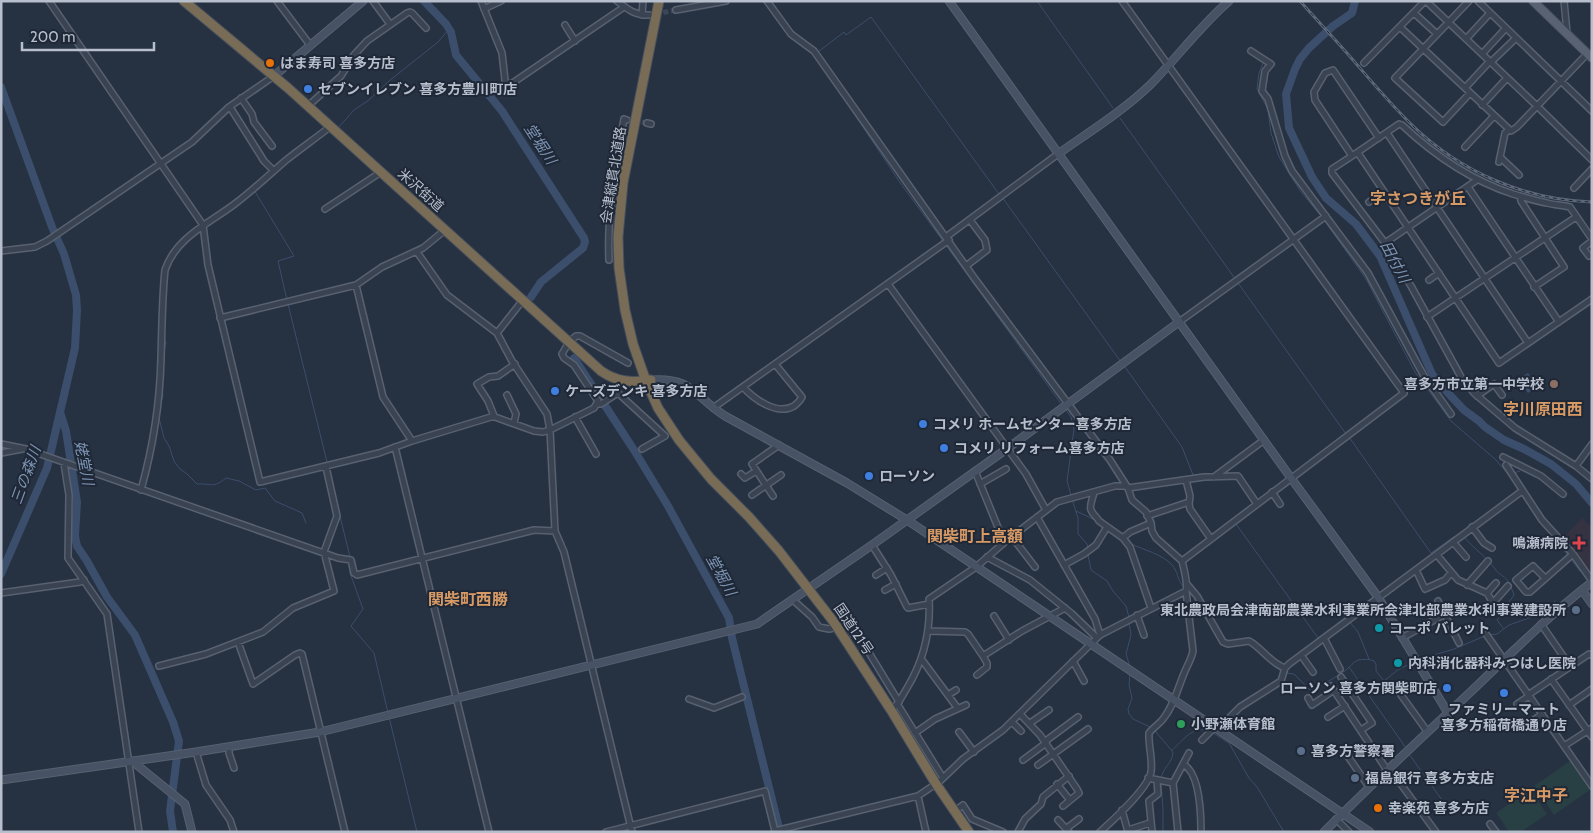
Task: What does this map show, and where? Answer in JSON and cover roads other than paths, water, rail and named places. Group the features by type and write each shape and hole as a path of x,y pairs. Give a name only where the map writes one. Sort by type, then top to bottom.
{"highway":[{"name":"米沢街道","path":"184,1 331,126 610,377 622,381 648,380"},
{"name":"会津縦貫北道路","path":"648,380 633,344 624,310 619,268 619,229 623,183 659,1"},
{"name":"会津縦貫北道路","path":"648,380 630,309 624,268 625,209 664,1"},
{"name":"国道121号","path":"648,380 652,396 667,432 676,437 711,479 749,517 809,589 896,706 940,781 955,811 969,832"},
{"name":"国道121号","path":"648,380 694,458"}],"main road":[{"path":"1533,1 1589,56"}],"street":[{"path":"49,1 203,225 208,265 260,482 379,453 494,416 538,432 550,430 594,408 618,393 667,432 642,448"},
{"path":"277,1 310,46"},
{"path":"1,251 35,247 42,244 192,142 230,106 274,76 363,1"},
{"path":"373,1 390,24"},
{"path":"481,1 502,52 505,80 509,84 576,41 624,7"},
{"path":"484,9 501,1"},
{"path":"617,1 631,12 649,15"},
{"path":"642,15 643,1"},
{"path":"676,10 726,1"},
{"path":"767,1 791,34 814,51 966,266 1110,460 1128,488 1132,500 1143,509 1156,538 1182,561 1187,587 1193,651 1189,665 1183,674 1174,700 1163,719 1149,732 1151,771 1148,778 1137,795 1100,832"},
{"path":"948,1 1290,478 1378,597 1448,713"},
{"path":"1122,1 1404,393 1182,561"},
{"path":"713,408 888,284 970,220 1125,106 1150,85 1194,34 1229,1"},
{"path":"1364,63 1425,1 1592,160"},
{"path":"1468,1 1395,78 1443,122 1470,93"},
{"path":"1478,1 1592,110"},
{"path":"1564,1 1567,34"},
{"path":"308,106 341,76 354,55 367,42 390,24 410,12 426,28"},
{"path":"1414,12 1437,34"},
{"path":"1466,39 1490,13"},
{"path":"565,26 576,41"},
{"path":"1400,27 1509,130"},
{"path":"1482,54 1506,28"},
{"path":"1465,88 1516,38"},
{"path":"1251,51 1271,64 1265,71 1262,91 1268,99 1285,156 1298,180 1375,284 1428,382 1451,414"},
{"path":"1519,175 1499,160 1506,133 1509,130 1515,129 1561,81 1589,56"},
{"path":"1378,138 1333,70 1325,73 1314,92 1315,100 1384,192 1499,363 1591,302"},
{"path":"1482,105 1507,78"},
{"path":"241,98 252,114 254,122 272,146"},
{"path":"230,106 264,161 274,171"},
{"path":"1465,147 1494,116"},
{"path":"609,260 609,227 614,169 624,119 627,120"},
{"path":"1589,256 1583,248 1592,240 1573,210 1568,206 1520,196 1477,180 1428,148 1402,125 1399,124 1332,169 1332,173 1385,243 1461,377 1477,396 1515,428 1576,466 1592,479"},
{"path":"141,490 150,456 159,384 165,270 171,257 186,238 235,203 331,126"},
{"path":"1387,133 1528,343"},
{"path":"1574,188 1591,171"},
{"path":"325,209 381,172"},
{"path":"1385,243 1477,180"},
{"path":"1468,187 1559,322"},
{"path":"1370,202 1384,192"},
{"path":"1520,196 1521,202 1564,266 1534,287"},
{"path":"1,780 320,732 757,624 1008,448 1326,216"},
{"path":"1427,317 1576,217"},
{"path":"966,266 987,250 984,240 970,220"},
{"path":"220,318 356,285 382,267 424,248 445,230"},
{"path":"418,252 447,295 497,333 547,414 550,430 555,531 564,552 631,829"},
{"path":"1430,280 1439,273"},
{"path":"888,284 1008,448 1031,482 1046,510"},
{"path":"356,285 383,397 412,441"},
{"path":"497,333 523,300"},
{"path":"601,404 574,365 564,358 562,354 569,342 574,337 579,336 628,362"},
{"path":"494,416 488,401 477,384 489,377 498,376 515,364"},
{"path":"743,387 756,399 773,407 787,409 802,400 802,397 775,364"},
{"path":"648,380 670,379 685,384 713,408 847,483 907,520 1370,832"},
{"path":"1477,396 1494,384 1502,395"},
{"path":"507,394 516,414 514,423"},
{"path":"575,417 596,454"},
{"path":"1214,477 1264,440"},
{"path":"1,444 43,455 342,559 351,560 354,573 357,575 534,530 555,531"},
{"path":"1576,466 1592,444"},
{"path":"773,496 752,464 779,445"},
{"path":"395,447 489,832"},
{"path":"1,453 23,449"},
{"path":"1503,457 1542,476 1563,494"},
{"path":"63,462 69,495 68,558 107,614 139,832"},
{"path":"1324,832 1342,812 1503,659 1541,624 1592,582 1573,554 1542,520 1506,465"},
{"path":"159,666 206,654 264,632 293,608 334,591 324,552 337,516 326,467"},
{"path":"980,484 1006,469"},
{"path":"741,474 745,478 756,470"},
{"path":"974,471 999,530 1006,540"},
{"path":"752,495 781,475"},
{"path":"896,706 922,660 929,631 930,597 976,567 1006,540 1057,502 1115,486 1125,486 1128,488 1204,477 1238,476 1257,504"},
{"path":"1186,480 1190,496 1188,504 1194,517 1211,540"},
{"path":"1202,740 1240,708 1278,684 1284,671 1301,655 1522,491"},
{"path":"1094,492 1090,508 1099,518 1099,521 1114,530 1130,548 1151,608"},
{"path":"1272,492 1280,504"},
{"path":"1147,516 1189,502"},
{"path":"1037,517 1094,619 1099,636"},
{"path":"1123,538 1130,532 1151,524"},
{"path":"1064,565 1096,545 1107,527"},
{"path":"1472,527 1484,543 1492,548"},
{"path":"1012,537 1035,567"},
{"path":"1453,542 1466,556"},
{"path":"872,545 887,568 908,608 929,604"},
{"path":"1545,578 1533,566 1516,580 1528,592 1545,578 1573,554"},
{"path":"1437,555 1458,580 1487,593 1493,603 1508,586"},
{"path":"987,557 1030,580 1099,636"},
{"path":"1468,585 1488,561"},
{"path":"876,575 887,568"},
{"path":"1416,570 1425,589 1445,580 1451,573"},
{"path":"1,593 84,580"},
{"path":"1487,593 1496,583"},
{"path":"885,590 896,584"},
{"path":"606,832 631,829 765,791 775,831 918,796 940,781 963,759 1012,722 1099,636 1187,587"},
{"path":"1187,587 1197,596 1224,642 1228,644 1249,641 1256,645 1284,671"},
{"path":"1582,590 1592,604"},
{"path":"793,600 812,617 819,627 857,633 896,706 915,733 940,781"},
{"path":"1438,601 1459,644"},
{"path":"983,656 1065,608"},
{"path":"1402,638 1445,614"},
{"path":"1137,615 1144,635"},
{"path":"994,616 1009,640"},
{"path":"1541,624 1570,666"},
{"path":"929,631 965,632 968,634 987,663 987,667 977,675"},
{"path":"1486,634 1592,786"},
{"path":"1324,638 1340,669"},
{"path":"238,642 253,684 296,655 302,654 345,832"},
{"path":"1517,704 1570,666 1589,654 1592,655"},
{"path":"1301,655 1314,672"},
{"path":"922,660 956,706"},
{"path":"1072,661 1084,682"},
{"path":"1340,677 1372,723 1361,730"},
{"path":"1551,679 1590,729 1592,737"},
{"path":"1308,698 1312,705 1332,688 1385,767 1392,772 1436,832"},
{"path":"1569,704 1592,689"},
{"path":"948,696 956,690"},
{"path":"1401,694 1427,731"},
{"path":"689,699 714,708 742,697"},
{"path":"915,733 934,720 966,704"},
{"path":"1328,717 1344,706"},
{"path":"1030,723 1049,710"},
{"path":"1020,714 1046,743 1078,793 1063,806"},
{"path":"1530,723 1542,714"},
{"path":"1023,760 1078,717"},
{"path":"1012,722 1021,731"},
{"path":"1038,765 1088,729"},
{"path":"1564,746 1590,729"},
{"path":"959,732 974,752"},
{"path":"229,747 234,768"},
{"path":"196,752 206,785 228,816 234,832"},
{"path":"1178,832 1173,783 1189,753"},
{"path":"1347,755 1369,787"},
{"path":"130,762 181,800 187,808 192,832"},
{"path":"1183,764 1191,772 1198,789 1200,832"},
{"path":"1018,832 1024,819 1041,804 1043,797 1068,776"},
{"path":"1148,778 1173,783"},
{"path":"1152,831 1149,801 1158,794 1157,780"},
{"path":"1058,784 1069,800"},
{"path":"918,796 926,832"},
{"path":"955,811 963,805 972,819 1003,832"},
{"path":"1122,810 1128,831 1150,822"},
{"path":"1058,820 1068,830 1080,819"},
{"path":"1336,819 1349,832"},
{"path":"1490,824 1496,832"}],"water":[{"path":"1528,373 1537,387 1528,393 1518,379"}],"waterway":[{"name":"堂堀川","path":"424,1 446,24 451,32 456,55 502,111 584,238 583,248 541,282 531,297"},
{"path":"763,1 789,37 815,56"},
{"path":"1037,1 1113,108"},
{"name":"田付川","path":"1355,1 1352,13 1333,26 1300,59 1286,94 1289,128 1312,177 1326,198 1356,224 1380,256 1432,374 1448,393 1464,410 1485,427 1504,440 1551,464 1576,484 1592,503"},
{"path":"818,52 844,32 846,35 871,17 999,194"},
{"path":"338,128 354,110 369,100 389,81 438,42 449,29"},
{"path":"1263,63 1259,73 1257,89 1268,109 1271,133 1279,157 1301,192 1322,217"},
{"path":"833,82 901,184 943,241"},
{"name":"姥堂川","path":"1,87 52,227 64,254 76,295 77,310 75,348 47,468 1,574"},
{"path":"1120,118 1236,280"},
{"path":"254,190 294,256 278,261 287,300"},
{"path":"1002,197 1121,362"},
{"path":"1324,220 1366,279 1415,372 1451,421 1510,474"},
{"path":"195,234 202,229"},
{"path":"175,256 187,241"},
{"path":"945,244 1062,405"},
{"path":"1238,283 1346,434"},
{"path":"288,304 327,462"},
{"path":"164,338 166,343 164,350"},
{"name":"堂堀川","path":"574,358 668,506 729,618 732,638 780,832"},
{"path":"1125,367 1182,447 1193,475 1216,474"},
{"path":"161,402 163,396 162,389"},
{"path":"1066,410 1071,417 1074,429 1067,481 1071,495"},
{"name":"姥堂川","path":"60,412 66,431 77,502 75,536 77,546 107,597 135,635 173,722 179,741 170,811 173,832"},
{"path":"159,418 164,438 174,461 197,484 215,484 226,478 239,481 256,490 265,488 275,501 302,513 306,523"},
{"path":"1349,437 1431,553 1455,536 1456,539"},
{"path":"329,471 350,557"},
{"path":"1514,473 1520,471"},
{"path":"1222,473 1239,473 1258,501"},
{"path":"1521,495 1568,555"},
{"path":"1072,499 1078,518 1078,534 1087,544 1088,548"},
{"path":"1076,511 1097,521"},
{"path":"1236,524 1318,638 1372,598"},
{"path":"1464,537 1509,583"},
{"path":"1131,544 1168,561 1174,567 1183,586"},
{"path":"1088,555 1091,570 1107,581 1126,606 1129,617"},
{"path":"1570,558 1580,571"},
{"path":"350,566 350,573 363,609 351,626 374,653 388,713"},
{"path":"1503,628 1497,620 1504,613 1503,610 1514,595 1511,587"},
{"path":"1489,635 1497,634 1509,625 1532,617 1539,617 1555,601"},
{"path":"1202,611 1222,645 1226,647 1250,644"},
{"path":"1349,621 1358,632 1369,659"},
{"path":"1129,623 1131,635 1126,654 1130,667"},
{"path":"1420,662 1485,636"},
{"path":"1286,673 1294,674 1310,690 1334,678 1358,660 1374,661 1376,671 1384,681 1401,668 1416,663"},
{"path":"1270,662 1282,672"},
{"path":"1349,667 1406,748"},
{"path":"1130,674 1129,685 1132,698 1128,709 1129,714 1133,719 1152,728"},
{"path":"389,717 417,832"},
{"path":"1172,750 1193,732 1198,730 1209,731"},
{"path":"1155,731 1173,752 1173,756 1161,779"},
{"path":"1213,733 1229,743 1284,832"},
{"path":"1409,754 1452,814"},
{"path":"1161,783 1163,832"}],"tunnel":[{"path":"656,14 676,10"},
{"path":"627,120 647,123"}],"railway":[{"path":"1300,1 1404,117 1452,157 1473,170 1519,189 1543,196 1592,202"}],"place":[{"name":"はま寿司 喜多方店","path":"270,63"},
{"name":"セブンイレブン 喜多方豊川町店","path":"308,89"},
{"name":"喜多方市立第一中学校","path":"1554,384"},
{"name":"ケーズデンキ 喜多方店","path":"555,391"},
{"name":"コメリ ホームセンター喜多方店","path":"923,424"},
{"name":"コメリ リフォーム喜多方店","path":"944,448"},
{"name":"ローソン","path":"869,476"},
{"name":"鳴瀬病院","path":"1579,543"},
{"name":"東北農政局会津南部農業水利事業所会津北部農業水利事業建設所","path":"1576,610"},
{"name":"コーポ バレット","path":"1379,628"},
{"name":"内科消化器科みつはし医院","path":"1398,663"},
{"name":"ローソン 喜多方関柴町店","path":"1447,688"},
{"name":"ファミリーマート 喜多方稲荷橋通り店","path":"1504,693"},
{"name":"小野瀬体育館","path":"1181,724"},
{"name":"喜多方警察署","path":"1301,751"},
{"name":"福島銀行 喜多方支店","path":"1355,778"},
{"name":"幸楽苑 喜多方店","path":"1378,808"}],"district":[{"name":"字さつきが丘","path":"1418,198"},
{"name":"字川原田西","path":"1543,409"},
{"name":"関柴町上高額","path":"975,536"},
{"name":"関柴町西勝","path":"468,599"},
{"name":"字江中子","path":"1536,795"}],"water label":[{"name":"三の森川","path":"26,475"}]}
